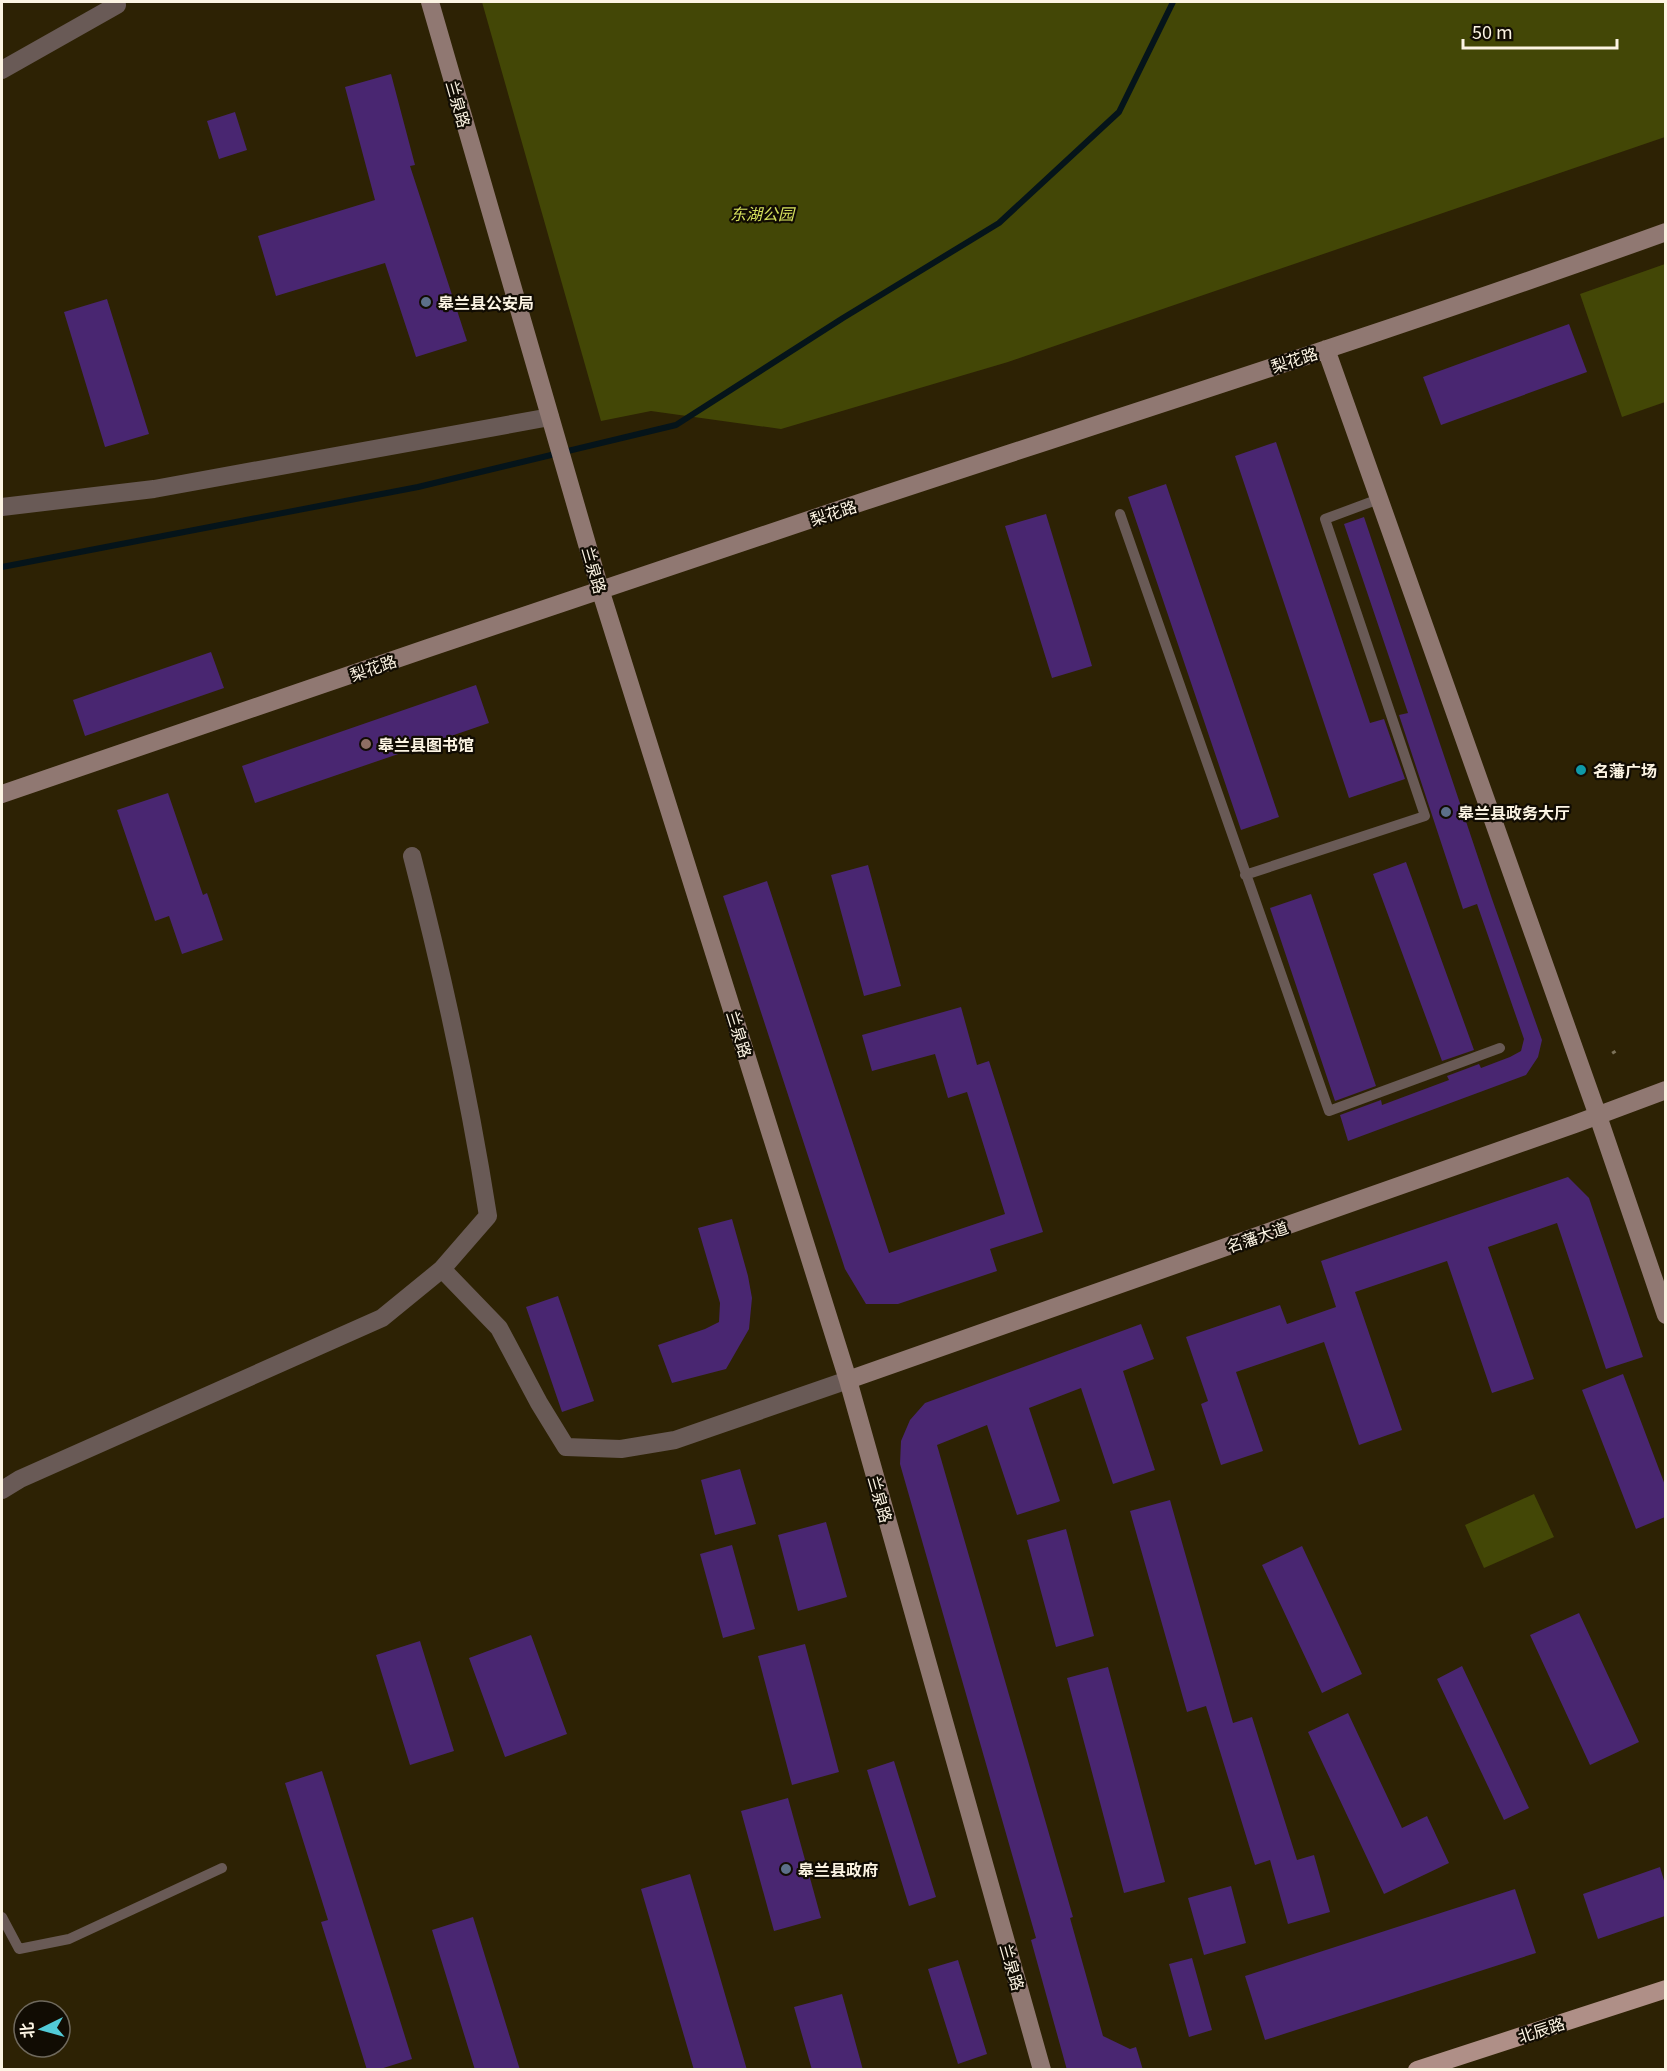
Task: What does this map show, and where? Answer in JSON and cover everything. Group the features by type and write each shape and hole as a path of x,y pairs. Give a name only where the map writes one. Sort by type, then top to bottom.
{"main road":[{"name":"北辰路","path":"1417,2070 1665,1989"}],"street":[{"path":"2,70 117,5 116,2"},
{"name":"兰泉路","path":"430,2 600,589 848,1380 1042,2070"},
{"name":"梨花路","path":"2,794 600,589 1326,349 1665,232"},
{"path":"1326,349 1598,1116 1665,1315"},
{"path":"2,507 154,489 550,417"},
{"path":"2,1490 20,1479 382,1318 442,1269 488,1216 468,1096 439,961 412,856"},
{"name":"名藩大道","path":"848,1380 1598,1116 1665,1090"},
{"path":"442,1269 500,1328 539,1403 566,1447 621,1449 675,1440 848,1380"}],"lane":[{"path":"1245,875 1425,816 1325,519 1379,499"},
{"path":"1120,514 1329,1111 1500,1048"},
{"path":"2,1917 19,1949 69,1939 222,1868"}],"green space":[{"name":"东湖公园","path":"482,2 1665,2 1665,137 1008,362 781,429 651,411 601,421"},
{"path":"1665,264 1665,402 1622,417 1580,294"},
{"path":"1534,1494 1554,1537 1484,1568 1465,1525"}],"building":[{"path":"391,74 415,165 410,166 467,341 416,357 385,263 276,296 258,236 375,200 345,87"},
{"path":"235,112 247,150 219,159 207,121"},
{"path":"107,299 149,434 105,447 64,312"},
{"path":"1569,324 1587,372 1441,425 1423,377"},
{"path":"1276,442 1370,723 1384,719 1405,779 1349,798 1235,456"},
{"path":"1166,484 1279,817 1241,830 1128,497"},
{"path":"1046,514 1092,666 1052,678 1005,526"},
{"path":"1364,517 1492,899 1542,1040 1538,1057 1526,1075 1348,1141 1340,1115 1381,1100 1382,1105 1449,1080 1447,1076 1479,1064 1481,1068 1510,1057 1521,1051 1524,1039 1477,904 1463,909 1399,715 1408,713 1344,524"},
{"path":"211,652 224,688 85,736 73,700"},
{"name":"皋兰县图书馆","path":"476,685 489,723 255,803 242,766"},
{"path":"168,793 203,895 207,893 223,940 182,954 169,916 155,921 117,810"},
{"path":"1406,862 1474,1050 1442,1061 1373,874"},
{"path":"868,865 901,986 864,996 831,875"},
{"path":"767,881 889,1253 1005,1214 967,1092 948,1098 935,1054 872,1071 862,1035 961,1007 977,1065 989,1061 1043,1232 990,1249 997,1271 898,1304 866,1304 845,1269 723,896"},
{"path":"1311,894 1376,1086 1335,1101 1270,908"},
{"path":"1568,1177 1589,1198 1643,1357 1606,1369 1557,1223 1488,1247 1534,1379 1492,1393 1447,1261 1355,1292 1402,1430 1359,1445 1324,1342 1236,1372 1263,1451 1221,1465 1201,1404 1208,1401 1186,1337 1280,1305 1287,1324 1336,1307 1321,1261"},
{"path":"732,1219 752,1298 749,1329 726,1369 672,1383 658,1345 719,1322 720,1303 698,1228"},
{"path":"558,1296 594,1401 562,1412 526,1307"},
{"path":"1141,1324 1154,1359 1123,1371 1155,1470 1113,1484 1081,1388 1029,1408 1060,1501 1058,1502 1017,1515 987,1425 937,1445 1073,1917 1070,1918 1103,2036 1130,2049 1136,2047 1143,2070 1067,2070 1031,1940 1036,1938 900,1464 901,1441 910,1420 925,1403"},
{"path":"1623,1374 1665,1485 1665,1517 1636,1529 1582,1390"},
{"path":"740,1469 756,1524 715,1535 701,1480"},
{"path":"1170,1500 1233,1723 1252,1717 1297,1860 1314,1855 1330,1912 1288,1924 1270,1860 1255,1865 1206,1706 1187,1712 1130,1511"},
{"path":"826,1522 847,1597 798,1611 778,1535"},
{"path":"1066,1529 1094,1636 1056,1647 1027,1540"},
{"path":"732,1545 755,1629 723,1638 700,1554"},
{"path":"1302,1546 1362,1674 1322,1693 1262,1565"},
{"path":"1579,1613 1639,1742 1590,1765 1530,1635"},
{"path":"531,1635 567,1734 505,1757 469,1658"},
{"path":"420,1641 454,1751 410,1765 376,1655"},
{"path":"805,1644 839,1772 792,1785 758,1656"},
{"path":"1462,1666 1529,1808 1504,1820 1437,1679"},
{"path":"1108,1667 1165,1882 1124,1893 1067,1678"},
{"path":"1348,1713 1402,1828 1427,1816 1449,1863 1384,1894 1308,1732"},
{"path":"894,1761 936,1897 909,1906 867,1770"},
{"path":"322,1771 412,2059 377,2070 367,2070 321,1922 328,1920 285,1783"},
{"path":"788,1798 821,1918 774,1931 741,1811"},
{"path":"1660,1867 1665,1884 1665,1916 1598,1939 1583,1894"},
{"path":"690,1874 747,2070 694,2070 641,1889"},
{"path":"1231,1886 1246,1943 1204,1955 1188,1898"},
{"path":"1515,1889 1536,1953 1265,2040 1245,1976"},
{"path":"473,1917 520,2070 475,2070 432,1930"},
{"path":"1192,1958 1212,2030 1189,2037 1169,1964"},
{"path":"958,1960 987,2054 958,2064 928,1969"},
{"path":"842,1994 863,2070 812,2070 794,2007"}],"waterway":[{"path":"2,567 418,487 676,425 843,318 999,223 1119,112 1173,2"}],"place":[{"name":"皋兰县公安局","path":"426,302"},
{"name":"皋兰县图书馆","path":"366,744"},
{"name":"名藩广场","path":"1581,770"},
{"name":"皋兰县政务大厅","path":"1446,812"},
{"name":"皋兰县政府","path":"786,1869"}]}
